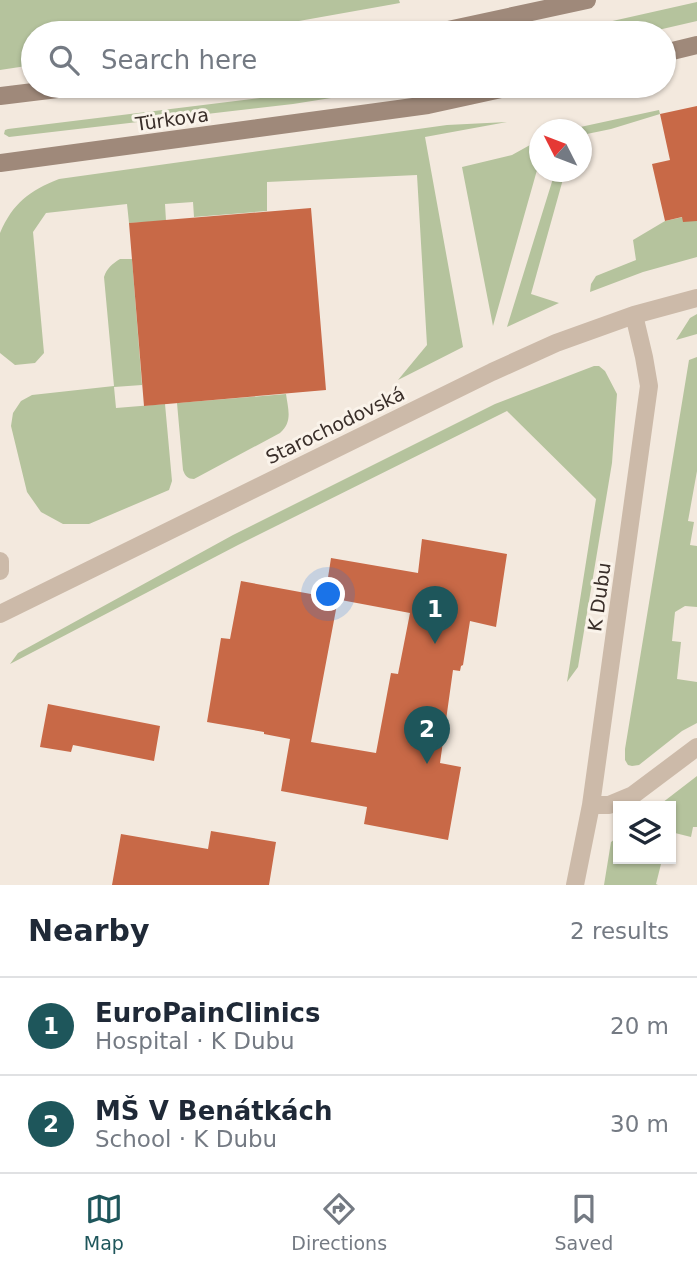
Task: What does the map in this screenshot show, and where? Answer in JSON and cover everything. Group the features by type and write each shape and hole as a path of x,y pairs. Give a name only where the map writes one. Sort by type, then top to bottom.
{"main road":[{"path":"490,21 587,0"},
{"path":"676,50 697,45"},
{"path":"0,96 21,93"},
{"name":"Türkova","path":"0,163 428,105 460,98"}],"street":[{"name":"Starochodovská","path":"0,614 492,372 556,343 634,315 697,298"},
{"name":"K Dubu","path":"575,885 591,805 649,386 634,315"},
{"path":"0,561 0,571"},
{"path":"591,805 609,805 633,795 697,747"}],"green space":[{"path":"0,0 399,0 400,3 299,21 21,21 21,67 0,70"},
{"path":"697,2 697,21 676,26 676,21 612,21"},
{"path":"260,98 331,98 9,137 4,134 8,129"},
{"path":"659,110 660,114 592,133 592,124"},
{"path":"507,122 425,137 463,347 398,380 427,345 417,175 267,182 267,211 194,217 193,202 165,204 166,221 129,223 127,204 46,213 33,232 44,353 35,363 15,365 0,353 0,233 16,206 31,193 48,184 59,179 447,125"},
{"path":"529,146 529,182 534,182 493,326 462,167 512,155"},
{"path":"552,182 562,182 531,294 559,303 507,327"},
{"path":"697,214 697,257 643,272 590,292 596,276 636,260 633,240 665,221"},
{"path":"120,259 132,259 142,385 114,387 116,408 165,404 172,481 169,490 89,524 63,524 41,512 27,492 11,426 13,413 21,401 32,395 114,386 104,277 110,266"},
{"path":"697,314 697,334 676,340 690,318"},
{"path":"697,357 697,471 688,521 694,522 690,545 697,546 697,607 685,606 675,612 672,641 681,642 677,679 697,682 697,723 682,731 639,765 632,766 625,760 625,749 689,360"},
{"path":"594,366 605,371 617,394 612,463 578,667 567,682 596,499 507,411 238,545 10,664 18,653 233,535 495,404"},
{"path":"286,394 288,420 280,433 194,479 186,475 183,470 177,403"},
{"path":"697,776 697,827 693,827 691,837 676,833 676,801 664,801"},
{"path":"613,841 613,864 661,864 656,884 658,885 604,885"}],"building":[{"path":"697,106 697,221 683,222 682,217 665,221 652,164 670,160 660,114"},
{"path":"311,208 326,390 144,406 129,223"},
{"path":"422,539 507,554 496,627 470,621 463,665 460,671 453,670 440,763 461,767 448,840 364,824 367,807 281,791 290,739 207,722 221,638 230,639 241,581 325,597 331,558 418,573","holes":["338,599 410,613 398,674 391,673 376,753 311,742"]},
{"path":"48,704 160,726 154,761 73,745 71,752 40,747"},
{"path":"211,831 276,842 269,885 112,885 121,834 208,849"}],"place":[{"name":"EuroPainClinics","path":"435,644"},
{"name":"MŠ V Benátkách","path":"427,764"}]}
